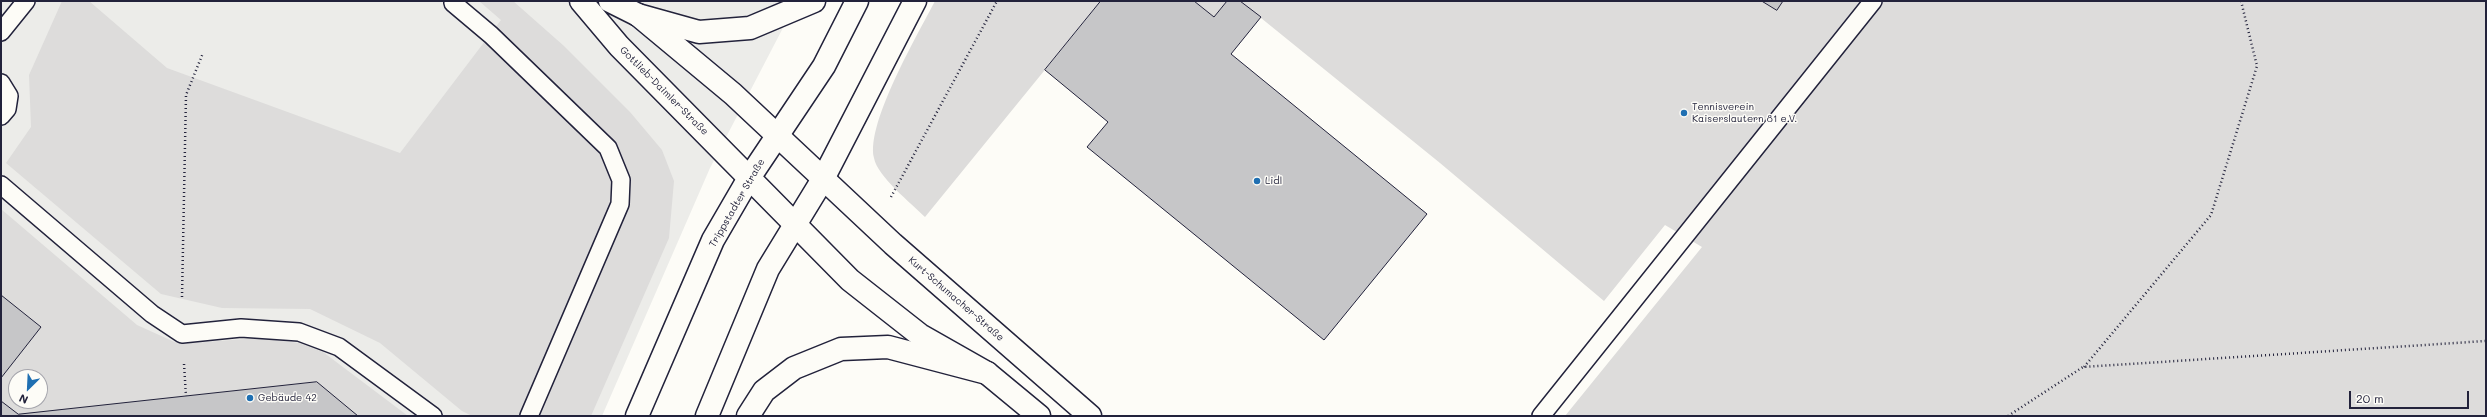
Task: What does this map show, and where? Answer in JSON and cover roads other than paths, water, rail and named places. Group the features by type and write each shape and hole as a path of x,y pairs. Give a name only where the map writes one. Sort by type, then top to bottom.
{"main road":[{"name":"Gottlieb-Daimler-Straße","path":"581,1 619,46 796,225"},
{"path":"610,1 638,15 699,32 750,28 814,1"},
{"name":"Trippstadter Straße","path":"637,416 714,240 749,178 824,66 857,1"},
{"path":"707,416 768,269 823,179 915,1"},
{"path":"638,15 733,94 777,137"},
{"name":"Kurt-Schumacher-Straße","path":"777,137 876,228 1090,416"},
{"path":"796,225 850,280 915,331 987,373 1039,416"},
{"path":"748,416 764,391 794,368 841,349 888,347 987,373"}],"lane":[{"path":"1,32 26,1"},
{"path":"1541,416 1873,1"},
{"path":"453,3 491,35 608,148 621,180 620,204 529,416"},
{"path":"1,83 9,96 7,109 1,116"},
{"path":"1,186 152,314 182,334 241,328 298,332 339,347 433,416"}],"place":[{"name":"Tennisverein Kaiserslautern 81 e.V.","path":"1684,113"},
{"name":"Lidl","path":"1257,181"},
{"name":"Gebäude 42","path":"250,398"}]}
